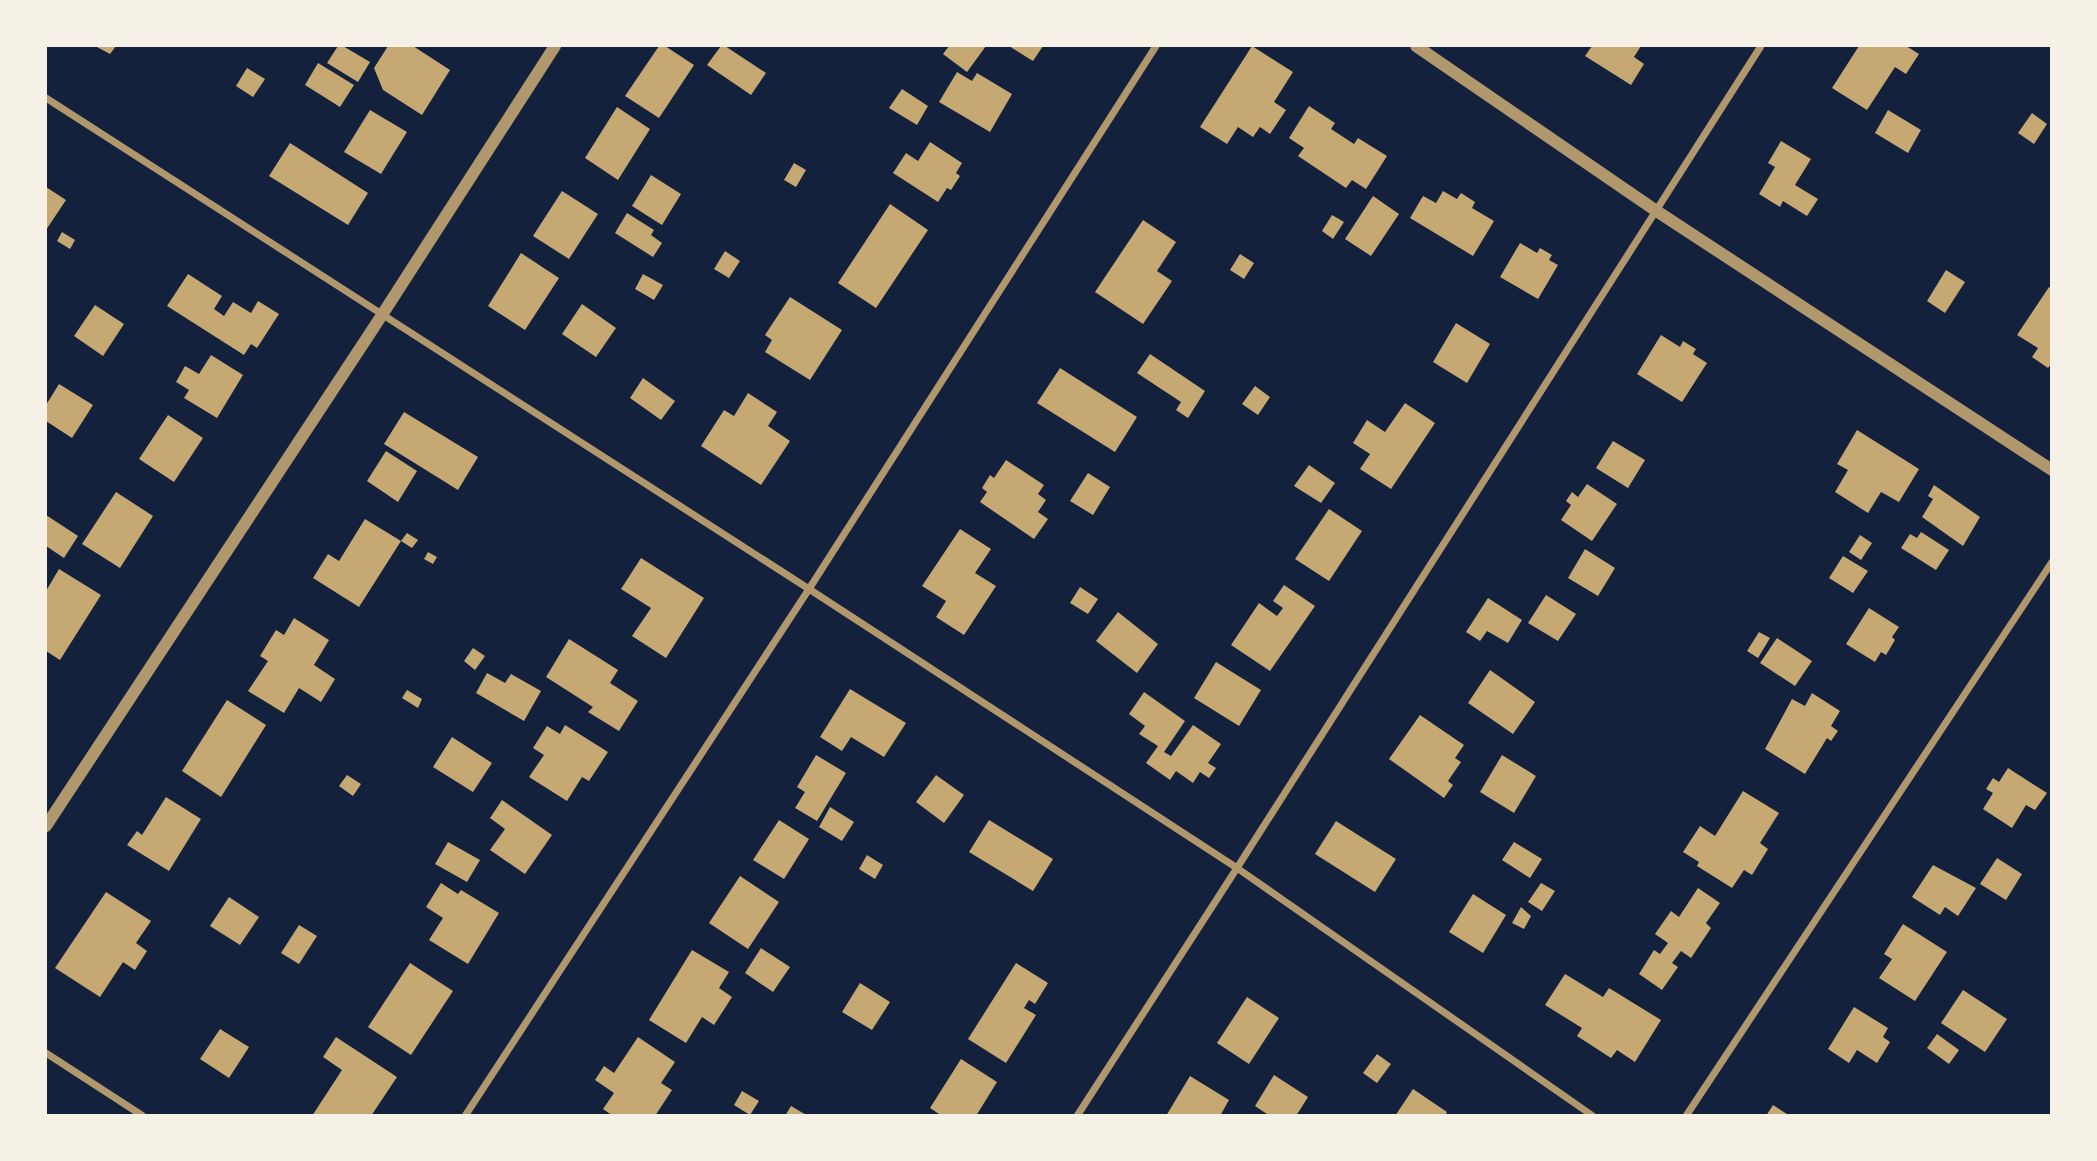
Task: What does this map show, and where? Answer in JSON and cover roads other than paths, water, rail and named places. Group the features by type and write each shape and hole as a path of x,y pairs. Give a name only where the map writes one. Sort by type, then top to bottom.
{"street":[{"path":"46,826 382,315 555,46"},
{"path":"465,1115 809,589 1156,46"},
{"path":"1416,46 1655,210 2052,470"},
{"path":"1077,1115 1761,46"},
{"path":"46,98 1237,868 1593,1115"},
{"path":"1686,1115 2052,562"},
{"path":"46,1053 143,1115"}]}
